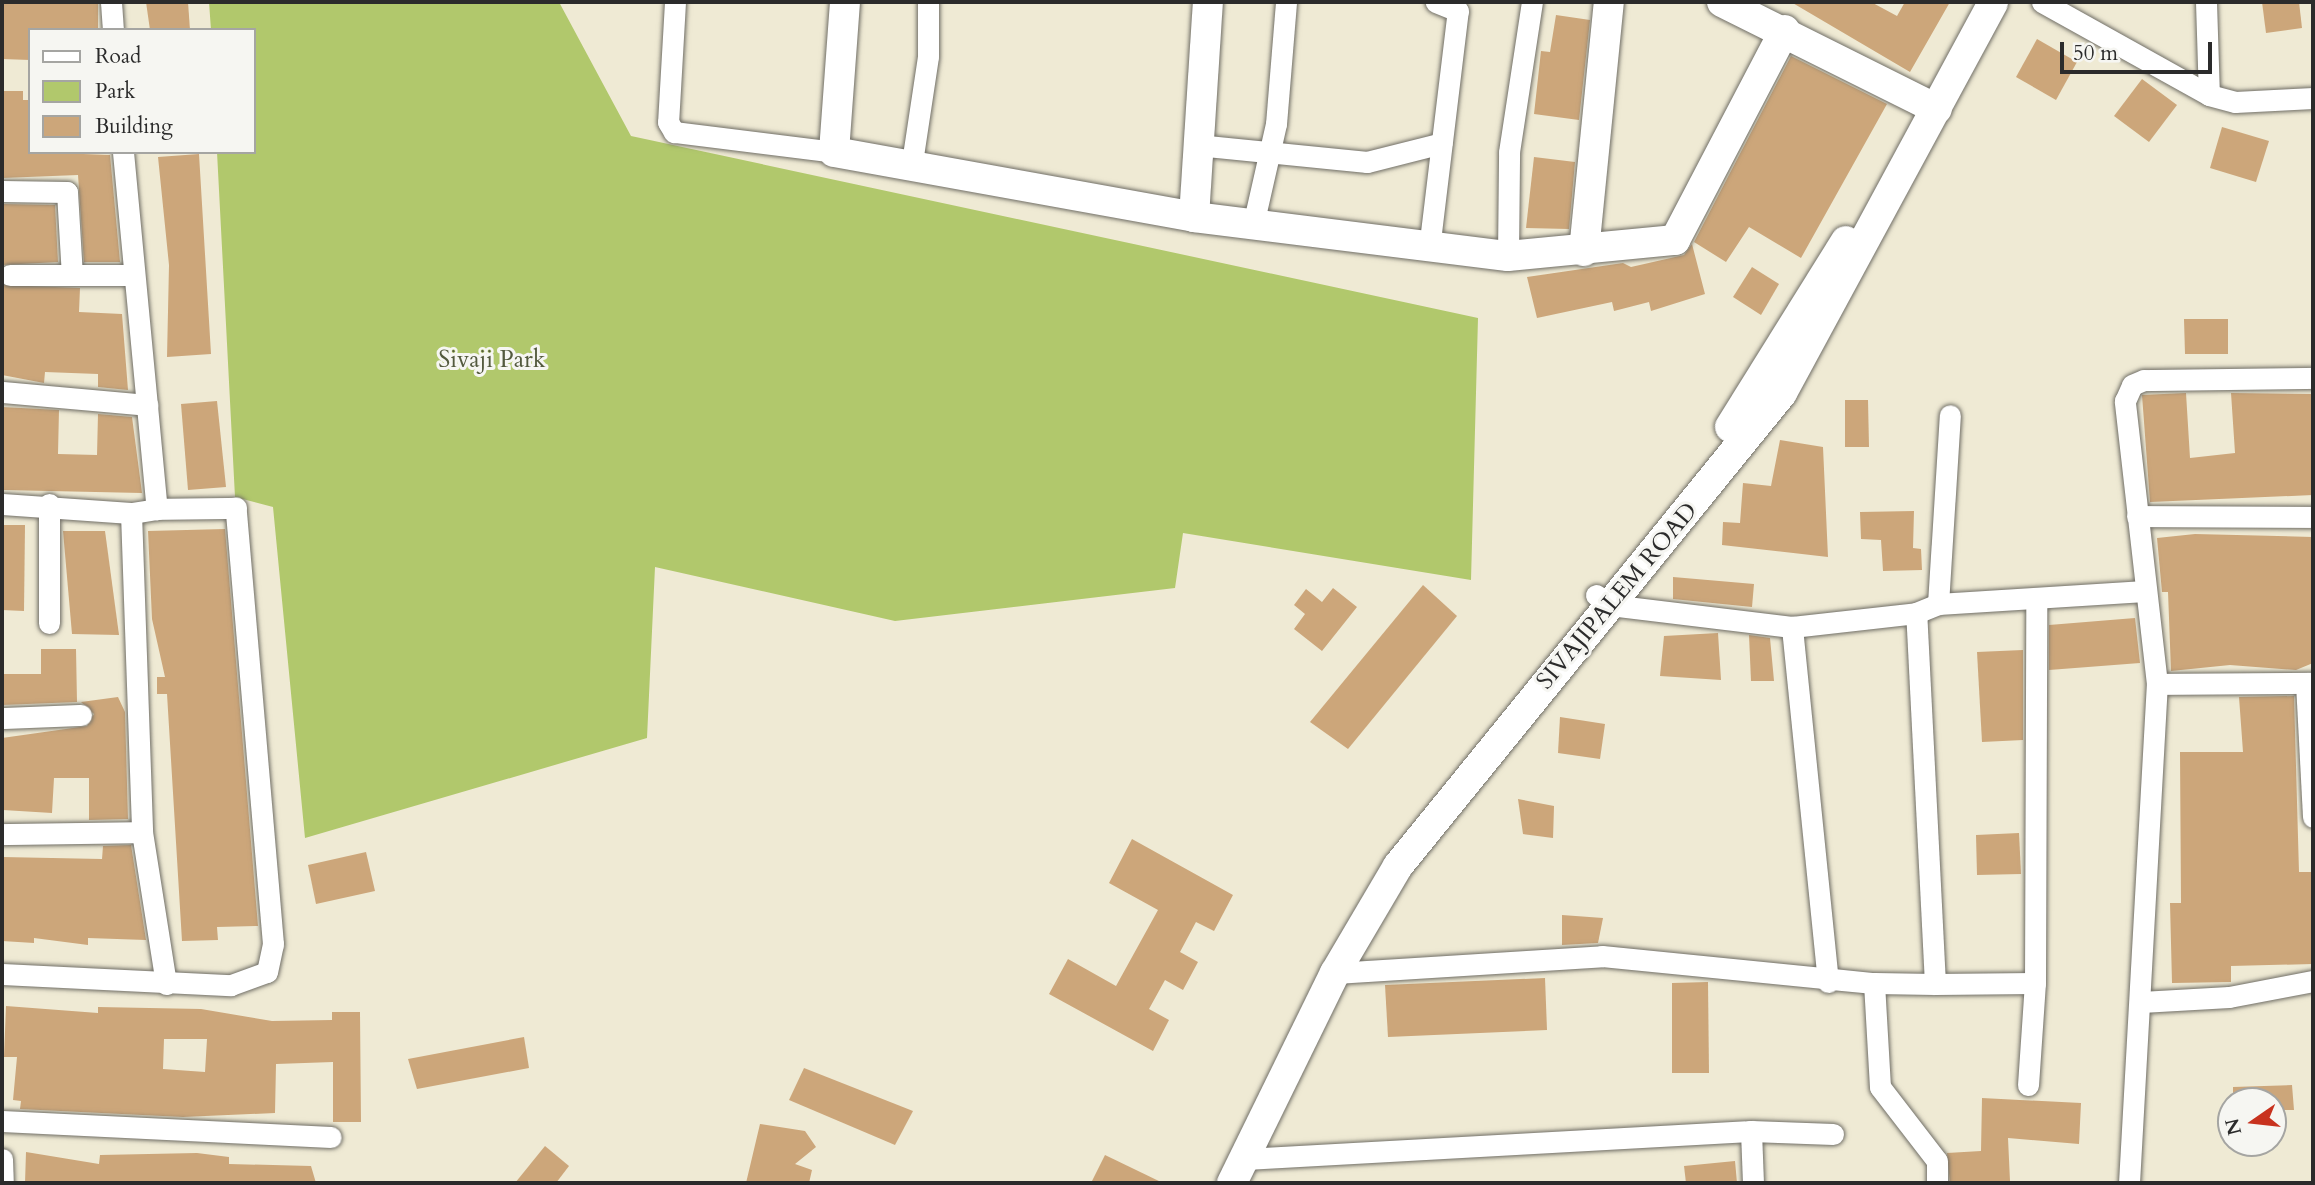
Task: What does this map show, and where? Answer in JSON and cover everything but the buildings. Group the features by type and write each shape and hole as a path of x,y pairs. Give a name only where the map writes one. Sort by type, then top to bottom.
{"main road":[{"path":"845,2 834,152 911,169 1194,217 1429,249 1508,256 1584,251 1675,240 1785,30"},
{"path":"1584,251 1609,2"},
{"path":"1723,2 1785,30 1930,106"},
{"name":"SIVAJIPALEM ROAD","path":"1930,106 1972,2"},
{"name":"SIVAJIPALEM ROAD","path":"1213,1183 1318,964 1380,859 1782,393 1930,106 1993,2"},
{"path":"1194,217 1204,3"},
{"name":"SIVAJIPALEM ROAD","path":"1238,1171 1335,973 1444,802 1603,601"}],"street":[{"path":"111,2 113,28"},
{"path":"675,2 668,122 674,132 834,152"},
{"path":"911,169 928,56 928,2"},
{"path":"1253,225 1269,154 1286,2"},
{"path":"1429,249 1458,11 1436,2"},
{"path":"1508,256 1509,152 1532,2"},
{"path":"2042,2 2209,95 2235,102 2313,98"},
{"path":"2206,2 2209,95"},
{"path":"1198,145 1367,162 1442,143"},
{"path":"123,154 157,509"},
{"path":"2,191 67,192 72,275"},
{"path":"10,275 133,275"},
{"path":"2129,1183 2157,684 2125,401 2132,385 2144,380 2313,378"},
{"path":"2,393 146,405"},
{"path":"1938,604 1950,415"},
{"path":"2,504 49,504 131,513 157,509 236,508 273,944 267,972 250,981 166,984 2,974"},
{"path":"49,504 49,623"},
{"path":"131,513 142,832 166,984"},
{"path":"2137,516 2313,517"},
{"path":"1603,601 1792,627 1916,613 1938,604 2036,602 2145,591"},
{"path":"2028,1085 2035,983 2036,602"},
{"path":"1916,613 1935,985"},
{"path":"1792,627 1828,982"},
{"path":"2157,684 2310,683 2313,817"},
{"path":"2,718 81,715"},
{"path":"2,834 142,832"},
{"path":"1335,973 1602,956 1828,982 1935,985 2035,983"},
{"path":"2141,1002 2229,997 2313,981"},
{"path":"1874,983 1880,1087 1937,1161 1937,1183"},
{"path":"2,1121 331,1137"},
{"path":"1238,1171 1751,1131 1833,1134"},
{"path":"1751,1131 1753,1183"},
{"path":"2,1159 3,1183"}],"green space":[{"name":"Sivaji Park","path":"209,2 559,2 631,136 1478,318 1471,580 1183,533 1175,588 895,621 655,567 647,738 305,838 273,507 235,497 217,154 256,154 256,28 211,28"}]}
